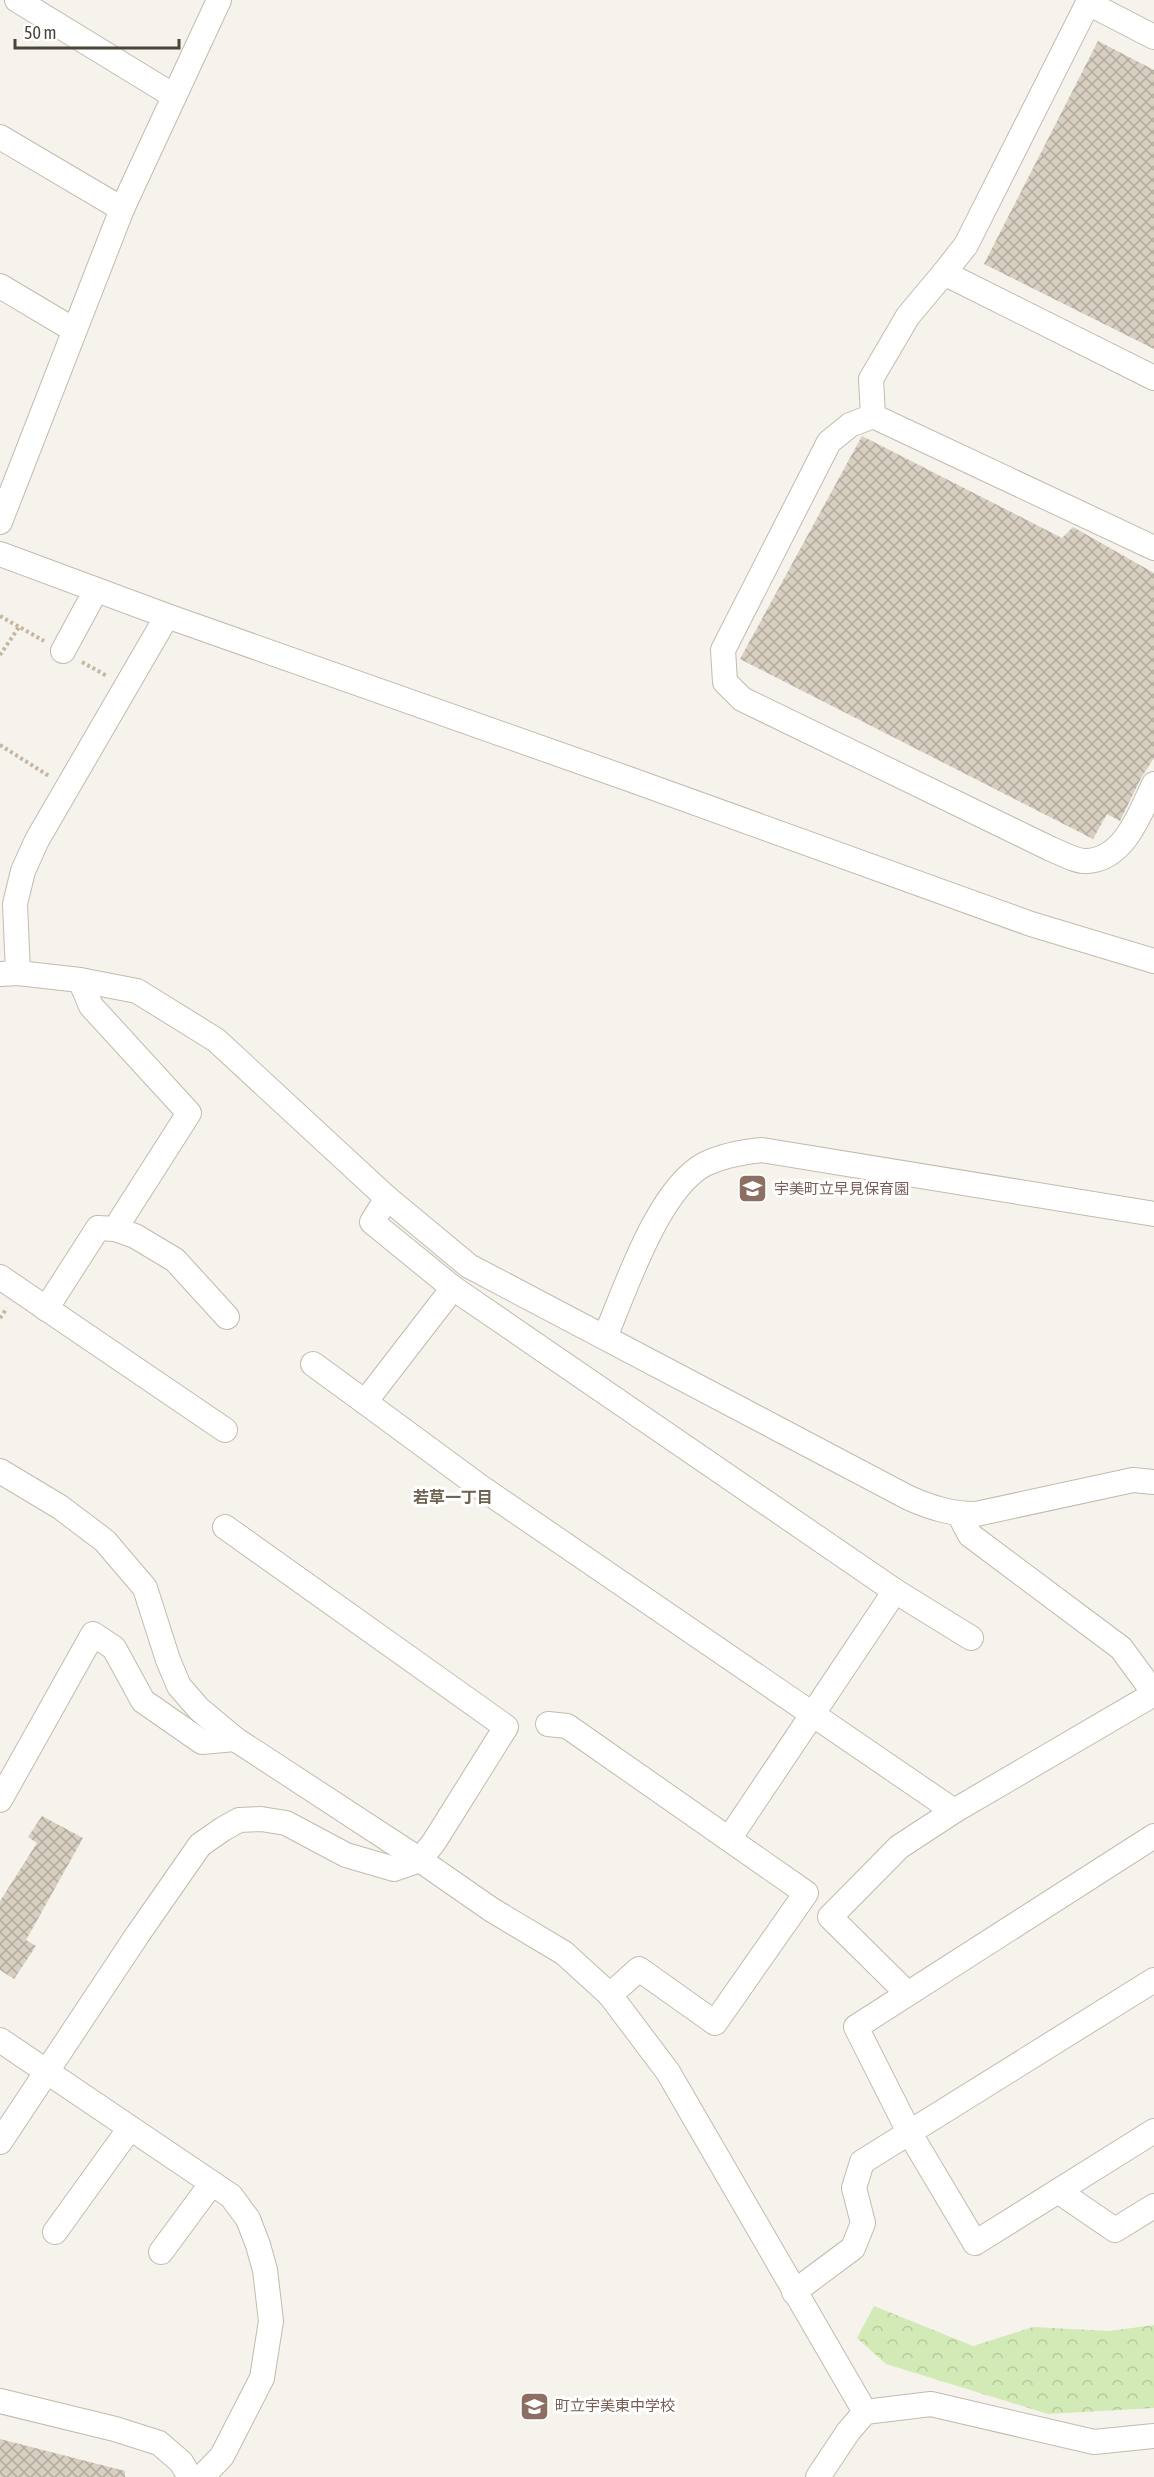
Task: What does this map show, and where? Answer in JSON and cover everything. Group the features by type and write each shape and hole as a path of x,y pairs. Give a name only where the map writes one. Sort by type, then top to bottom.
{"street":[{"path":"17,0 174,96"},
{"path":"0,522 122,209 219,0"},
{"path":"873,416 871,379 908,316 966,244 1088,3 1154,37"},
{"path":"0,137 122,209"},
{"path":"944,273 1154,378"},
{"path":"0,286 74,330"},
{"path":"1154,548 873,416 850,425 829,442 723,650 725,682 742,699 1051,849 1086,861 1109,854 1129,835 1154,784"},
{"path":"0,554 167,616 1031,924 1152,957"},
{"path":"63,651 96,590"},
{"path":"167,616 37,840 8,900 9,974 80,980 137,991 216,1040 387,1198 469,1266 909,1498 937,1510 976,1514 1133,1480 1154,1482"},
{"path":"80,980 91,1006 189,1113 115,1229"},
{"path":"605,1337 652,1229 675,1190 703,1165 732,1153 762,1150 1154,1214"},
{"path":"387,1198 372,1222 453,1288 895,1591 971,1638"},
{"path":"46,1309 98,1227 115,1229 135,1236 175,1260 227,1317"},
{"path":"0,1277 225,1430"},
{"path":"364,1402 453,1288"},
{"path":"313,1364 479,1486 954,1811"},
{"path":"0,1471 60,1507 105,1541 145,1588 168,1660 179,1686 199,1709 235,1739 492,1910 564,1953 610,1995 668,2072 865,2412"},
{"path":"907,1993 830,1917 899,1847 954,1811 1154,1694 1121,1648 970,1535 959,1514"},
{"path":"0,2142 200,1845 239,1820 261,1819 286,1822 346,1855 394,1869 420,1860 434,1842 506,1727 225,1527"},
{"path":"729,1839 895,1591"},
{"path":"0,1800 93,1634 114,1648 143,1701 202,1742 235,1739"},
{"path":"548,1724 567,1725 806,1893 715,2023 639,1969 610,1995"},
{"path":"1154,1836 856,2026 909,2132 975,2243 1154,2131"},
{"path":"794,2292 853,2248 863,2223 854,2188 862,2162 1154,1980"},
{"path":"0,2040 231,2196 248,2219 265,2270 271,2321 261,2378 222,2456 202,2477"},
{"path":"55,2232 130,2128"},
{"path":"161,2252 212,2183"},
{"path":"1058,2191 1115,2230 1154,2206"},
{"path":"0,2401 115,2429 159,2443 181,2462 190,2477"},
{"path":"818,2477 848,2432 865,2412 931,2404 1094,2442 1154,2436"}],"path":[{"path":"0,656 19,627"},
{"path":"0,752 2,746 68,787"}],"green space":[{"path":"874,2306 973,2346 1033,2327 1110,2331 1154,2325 1154,2408 1048,2414 886,2364 857,2338"}],"building":[{"path":"1098,41 1154,70 1154,349 984,264"},
{"path":"862,436 1062,538 1073,527 1154,573 1154,758 1141,778 1120,821 1107,814 1093,839 740,659"},
{"path":"42,1816 83,1838 26,1940 36,1946 14,1979 0,1970 0,1901 37,1843 28,1837"},
{"path":"0,2439 125,2471 125,2477 0,2477"}],"place":[{"name":"宇美町立早見保育園","path":"753,1189"},
{"name":"町立宇美東中学校","path":"534,2406"}],"district":[{"name":"若草一丁目","path":"453,1497"}]}
